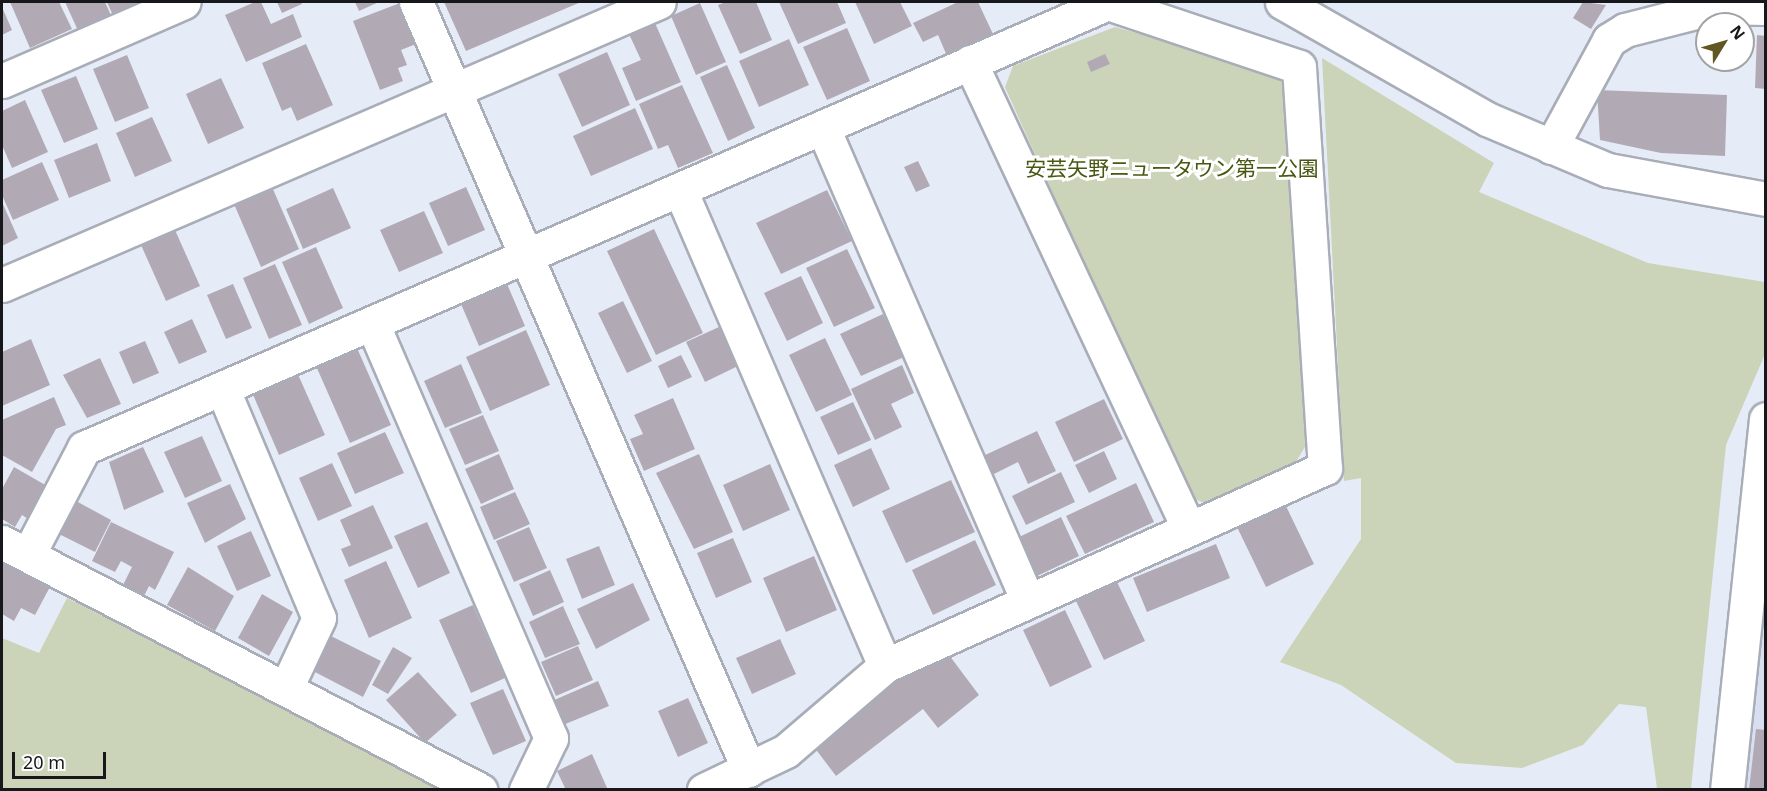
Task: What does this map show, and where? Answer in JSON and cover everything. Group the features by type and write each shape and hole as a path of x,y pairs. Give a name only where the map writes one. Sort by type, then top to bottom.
{"street":[{"path":"2,81 184,2"},
{"path":"416,2 456,88 525,259 749,770"},
{"path":"2,285 660,2"},
{"path":"1282,2 1487,118 1551,147 1608,170 1766,199"},
{"path":"480,789 15,549 84,448 681,192 970,62 1108,3 1299,67 1325,468 1027,599 885,666 786,751 704,789"},
{"path":"1551,147 1609,40 1625,30 1715,7 1766,8"},
{"path":"970,62 1188,527"},
{"path":"823,128 1027,599"},
{"path":"681,192 885,666"},
{"path":"373,325 551,738 526,789"},
{"path":"223,390 319,618 286,688"},
{"path":"1727,789 1766,419"}],"shaded area":[{"path":"1765,562 1765,789 1739,789"}],"green space":[{"name":"安芸矢野ニュータウン第一公園","path":"1115,27 1271,71 1287,88 1306,445 1296,462 1204,503 1186,495 1005,87 1013,66"},
{"path":"1322,58 1494,163 1479,192 1648,263 1765,282 1765,354 1726,445 1691,789 1657,789 1646,707 1619,704 1583,745 1522,768 1456,763 1341,685 1280,662 1361,539 1361,478 1344,481"},
{"path":"67,598 445,789 2,789 2,638 39,653"}],"building":[{"path":"10,2 59,2 72,29 30,48"},
{"path":"65,2 105,2 113,20 80,35"},
{"path":"107,2 157,2 116,22"},
{"path":"255,2 261,2 271,24 293,14 302,37 246,62 225,15"},
{"path":"277,2 301,2 302,4 282,13"},
{"path":"355,2 379,2 359,11"},
{"path":"444,2 581,2 466,51"},
{"path":"726,2 756,2 772,40 740,54 718,5"},
{"path":"779,2 837,2 846,23 798,44"},
{"path":"855,2 900,2 912,26 874,44"},
{"path":"958,2 978,2 993,34 947,56 938,35 923,42 913,23"},
{"path":"1583,2 1606,5 1591,29 1573,18"},
{"path":"400,3 416,44 401,50 407,65 398,68 403,81 380,90 353,21"},
{"path":"700,3 726,62 696,75 671,16"},
{"path":"2,7 12,30 2,35"},
{"path":"655,23 681,82 636,101 622,68 641,60 629,34"},
{"path":"847,28 870,81 827,100 803,47"},
{"path":"1757,35 1766,36 1766,89 1755,88"},
{"path":"789,39 809,85 759,107 739,61"},
{"path":"306,44 333,105 297,121 291,107 282,111 262,63"},
{"path":"607,52 630,105 582,127 558,74"},
{"path":"1105,54 1110,64 1091,72 1087,62"},
{"path":"127,55 149,108 115,122 93,69"},
{"path":"727,65 755,128 728,141 700,77"},
{"path":"76,76 98,129 64,143 41,90"},
{"path":"221,78 244,128 208,144 186,94"},
{"path":"682,85 713,153 678,168 668,145 658,149 639,104"},
{"path":"1597,90 1727,95 1725,156 1661,153 1600,140"},
{"path":"25,100 48,152 12,168 2,145 2,111"},
{"path":"635,108 653,149 591,176 573,136"},
{"path":"152,117 172,161 135,177 116,133"},
{"path":"97,143 111,181 69,198 54,160"},
{"path":"918,161 930,186 916,192 904,167"},
{"path":"42,162 59,200 13,220 2,195 2,180"},
{"path":"272,187 299,249 261,267 234,204"},
{"path":"466,187 485,230 448,246 429,203"},
{"path":"333,188 351,228 303,249 286,209"},
{"path":"827,190 852,241 781,274 756,223"},
{"path":"2,202 18,238 2,246"},
{"path":"424,211 443,253 399,272 380,230"},
{"path":"654,229 703,333 656,355 607,251"},
{"path":"175,230 200,286 166,301 141,245"},
{"path":"316,247 343,308 309,324 282,262"},
{"path":"847,249 875,308 834,327 806,268"},
{"path":"275,264 302,325 269,339 243,278"},
{"path":"801,276 823,323 787,341 764,293"},
{"path":"504,277 525,326 479,346 458,297"},
{"path":"233,284 252,328 226,339 207,295"},
{"path":"623,301 652,361 627,373 598,313"},
{"path":"883,314 904,357 861,376 840,334"},
{"path":"192,319 207,352 179,364 164,332"},
{"path":"719,327 738,366 705,382 686,342"},
{"path":"526,330 550,385 490,411 466,357"},
{"path":"825,338 852,395 816,412 789,355"},
{"path":"31,339 50,385 2,406 2,352"},
{"path":"145,341 159,373 133,384 119,352"},
{"path":"357,348 391,425 350,443 316,366"},
{"path":"681,355 692,377 668,388 658,366"},
{"path":"100,358 121,404 87,418 63,375"},
{"path":"461,364 482,413 445,428 424,381"},
{"path":"902,365 914,393 891,404 902,427 875,440 851,389"},
{"path":"296,370 325,435 279,455 251,390"},
{"path":"54,397 66,425 56,429 32,472 2,455 2,420"},
{"path":"673,398 695,449 644,471 630,439 643,434 634,415"},
{"path":"1104,399 1123,439 1074,462 1055,422"},
{"path":"853,402 871,440 838,455 820,417"},
{"path":"483,415 499,451 465,465 449,429"},
{"path":"1037,431 1056,471 1028,484 1018,462 992,475 983,456"},
{"path":"385,432 404,473 355,494 337,453"},
{"path":"202,436 222,481 185,498 164,452"},
{"path":"143,447 164,492 124,510 109,462"},
{"path":"871,448 890,489 853,507 834,465"},
{"path":"1104,451 1117,479 1089,493 1075,465"},
{"path":"499,454 514,489 481,504 465,469"},
{"path":"699,454 733,532 694,549 656,473"},
{"path":"332,463 352,506 318,521 299,478"},
{"path":"770,464 790,510 743,531 723,485"},
{"path":"14,467 47,486 28,519 22,515 15,527 2,519 2,489"},
{"path":"1061,472 1075,502 1026,525 1012,496"},
{"path":"951,480 975,532 906,563 882,511"},
{"path":"1136,483 1154,522 1085,554 1066,516"},
{"path":"230,484 246,519 205,543 187,503"},
{"path":"515,492 530,524 494,540 480,507"},
{"path":"76,501 111,520 95,552 59,534"},
{"path":"1285,504 1314,564 1266,587 1237,527"},
{"path":"373,505 393,548 349,567 341,549 351,545 340,520"},
{"path":"1061,517 1079,556 1035,577 1017,538"},
{"path":"111,522 174,552 155,590 149,586 143,598 122,587 132,567 121,561 115,572 92,561"},
{"path":"427,522 450,573 418,588 394,536"},
{"path":"529,527 547,568 514,582 496,541"},
{"path":"251,531 271,576 237,591 217,546"},
{"path":"733,538 752,582 716,598 697,553"},
{"path":"975,540 996,585 933,615 912,570"},
{"path":"1216,544 1230,578 1147,612 1133,578"},
{"path":"599,546 615,585 582,599 566,559"},
{"path":"814,556 837,610 786,632 763,578"},
{"path":"2,558 51,585 35,615 21,608 14,621 2,614"},
{"path":"386,561 412,618 369,638 344,580"},
{"path":"188,567 234,596 215,631 167,605"},
{"path":"550,570 564,602 533,616 519,584"},
{"path":"1117,582 1145,641 1104,660 1076,601"},
{"path":"633,583 650,620 596,649 577,609"},
{"path":"262,594 293,612 269,656 238,638"},
{"path":"473,605 505,678 471,693 439,620"},
{"path":"563,606 580,644 545,658 529,622"},
{"path":"1065,610 1092,667 1050,687 1023,630"},
{"path":"331,636 381,661 363,697 313,671"},
{"path":"780,639 796,674 752,694 736,658"},
{"path":"578,646 593,680 556,696 541,662"},
{"path":"393,647 412,658 388,694 372,685"},
{"path":"946,651 979,695 938,728 923,709 836,776 808,739 899,672"},
{"path":"418,672 457,715 425,743 386,700"},
{"path":"598,681 609,706 563,725 552,701"},
{"path":"503,689 526,741 493,755 470,703"},
{"path":"688,698 708,743 678,757 658,711"},
{"path":"1756,729 1766,730 1766,790 1749,790"},
{"path":"592,754 608,790 566,790 557,771"}]}
